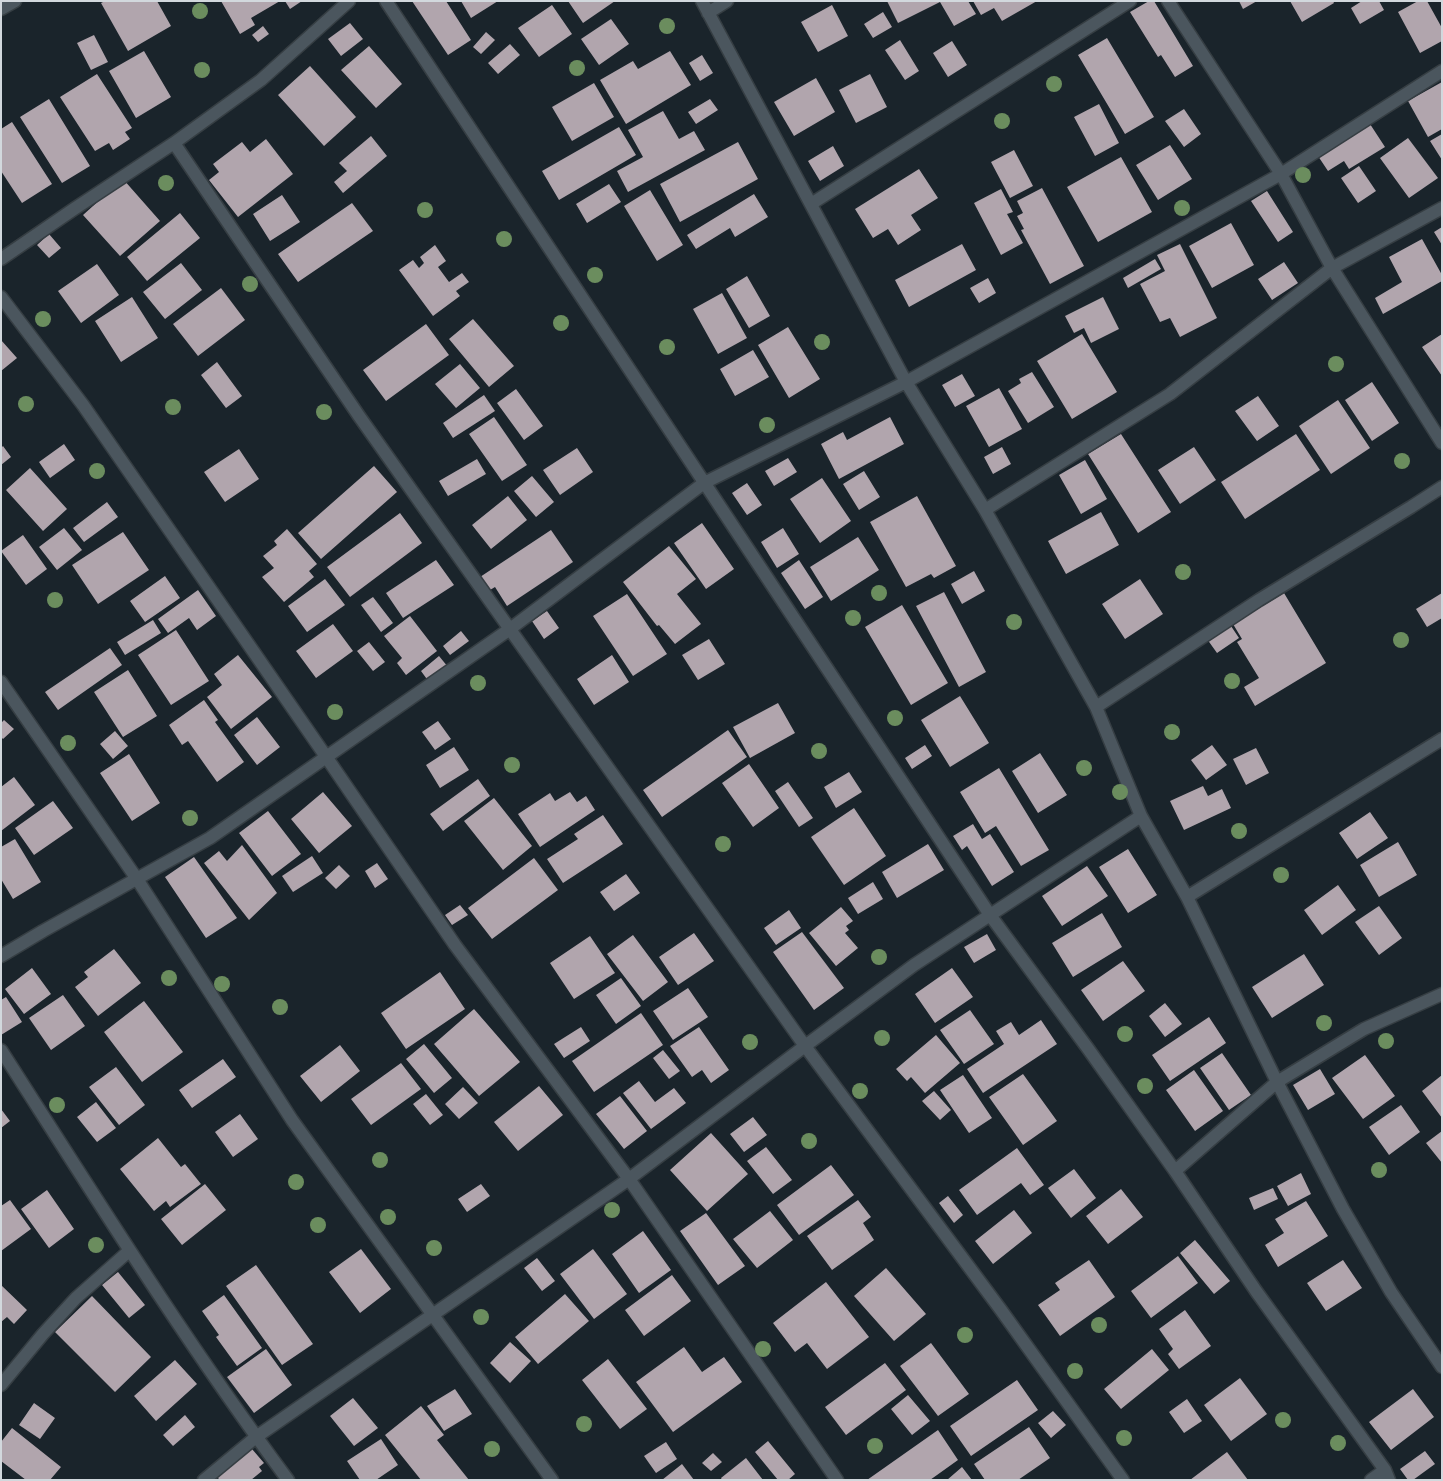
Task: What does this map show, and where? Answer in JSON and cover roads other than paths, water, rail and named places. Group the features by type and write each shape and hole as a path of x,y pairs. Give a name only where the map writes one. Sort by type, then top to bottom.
{"street":[{"path":"1,9 15,1"},
{"path":"1,259 174,143 260,80 349,1"},
{"path":"386,1 990,914 1175,1171 1256,1291 1387,1475 1372,1480"},
{"path":"727,1 705,7 906,382 986,510 1096,707 1141,816 1187,897 1276,1082 1343,1209 1391,1292 1442,1366"},
{"path":"811,204 1130,1"},
{"path":"1168,1 1281,174 1332,268 1442,443"},
{"path":"1,956 42,931 210,838 510,629 704,483 906,382 1281,174 1442,71"},
{"path":"174,143 359,416 804,1046 1001,1310 1123,1480"},
{"path":"986,510 1170,394 1332,268 1442,208"},
{"path":"1,297 83,406 455,945 629,1180 837,1480"},
{"path":"1096,707 1259,600 1442,487"},
{"path":"1,682 137,879 292,1120 552,1480"},
{"path":"1187,897 1442,739"},
{"path":"204,1480 256,1437 629,1180 804,1046 914,965 1141,816"},
{"path":"1175,1171 1276,1082 1364,1029 1442,994"},
{"path":"1,1050 129,1251 256,1437 288,1480"},
{"path":"1,1385 42,1334 76,1298 129,1251"}]}
